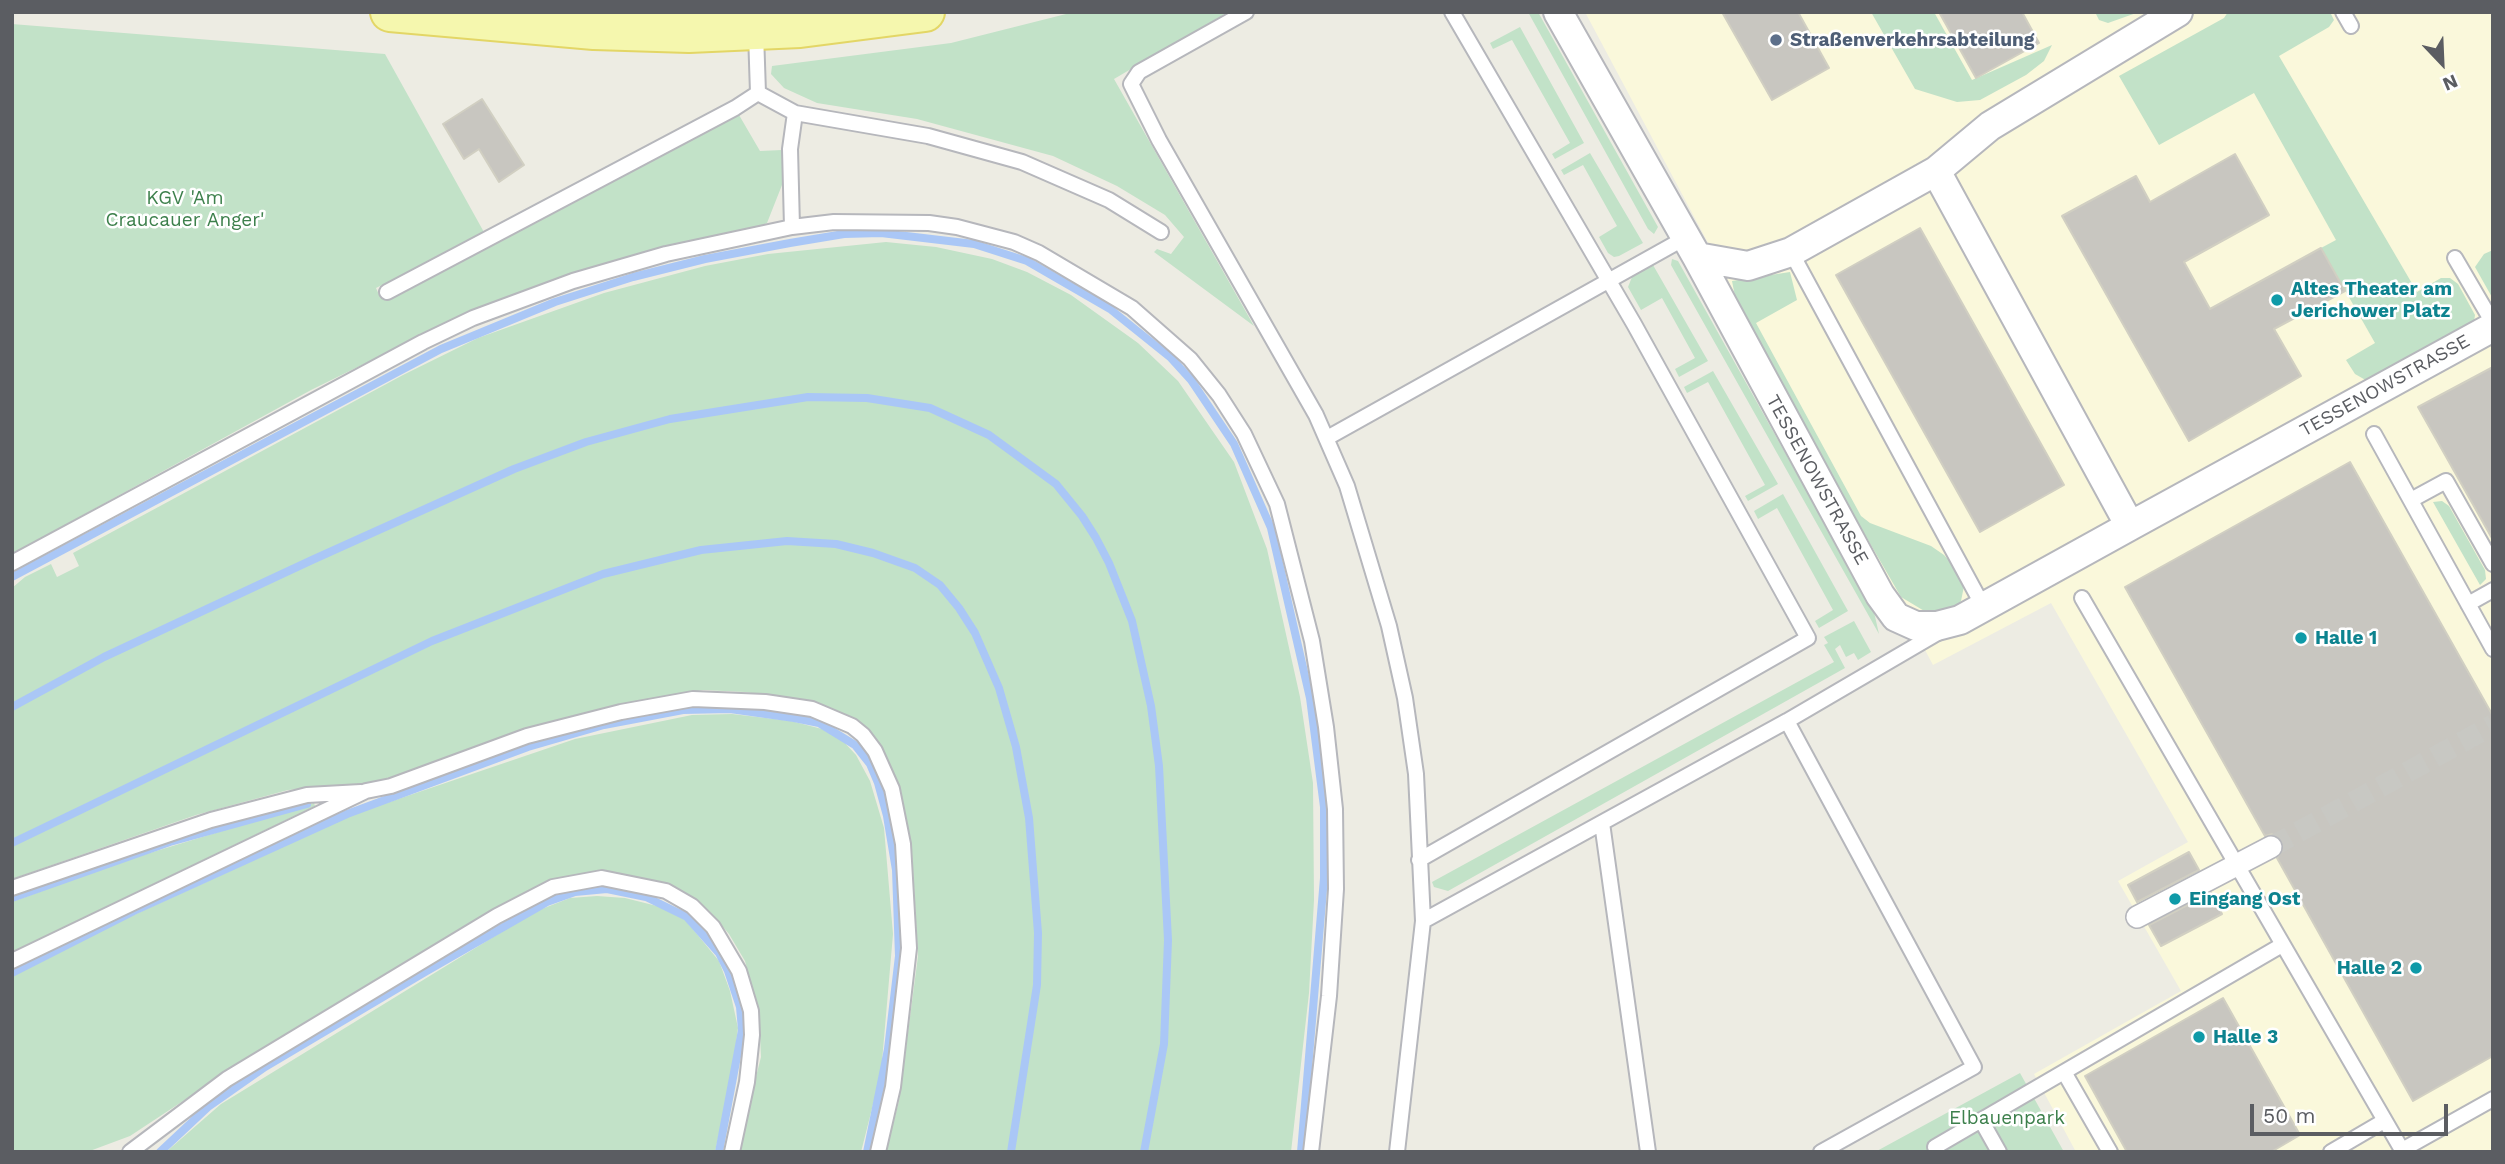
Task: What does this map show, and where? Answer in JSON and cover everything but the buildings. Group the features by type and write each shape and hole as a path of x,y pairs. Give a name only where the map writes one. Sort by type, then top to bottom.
{"main road":[{"path":"390,12 631,32 756,31 865,22 925,12"}],"street":[{"name":"TESSENOWSTRASSE","path":"1558,12 1890,610 1902,622 1916,626 1937,626 1972,613 2493,325"},
{"path":"1691,248 1748,266 1791,252 1936,171 1990,125 2178,12"},
{"path":"1936,171 2130,526"},
{"path":"2137,916 2271,847"}],"lane":[{"path":"1246,12 1139,72 1132,78 1131,85 1327,438 1347,486 1367,552 1405,698 1416,774 1423,921 1397,1152"},
{"path":"1419,860 1808,638 1608,282 1452,12"},
{"path":"2343,12 2351,26"},
{"path":"756,31 758,93"},
{"path":"758,93 795,113 928,136 991,151 1053,173 1109,200 1161,232"},
{"path":"387,292 723,115 758,93"},
{"path":"792,227 790,149 795,113"},
{"path":"12,564 88,525 326,391 473,318 573,281 633,263 792,227 834,222 929,223 986,234 1039,253 1132,308 1172,342 1219,395 1250,444 1277,503 1312,641 1326,727 1335,809 1336,889 1329,996 1311,1152"},
{"path":"1327,438 1608,282 1691,248"},
{"path":"1423,921 1787,721 1972,613 1791,252"},
{"path":"2455,258 2493,325"},
{"path":"2374,434 2493,649"},
{"path":"2411,500 2446,481 2493,564"},
{"path":"2468,604 2493,590"},
{"path":"2082,598 2402,1150 2493,1099"},
{"path":"12,961 366,791 551,730 693,699 789,705 826,713 852,726 863,735 885,770 897,809 907,879 909,948 903,1018 893,1087 878,1152"},
{"path":"1787,721 1974,1067 1821,1152"},
{"path":"12,888 250,809 307,795 366,791"},
{"path":"1602,823 1648,1152"},
{"path":"130,1152 227,1079 497,916 553,887 602,878 635,882 680,897 713,927 732,955 745,987 752,1035 747,1082 732,1152"},
{"path":"1935,1147 2282,945"},
{"path":"2064,1072 2110,1152"},
{"path":"1982,1120 1999,1152"},
{"path":"2331,1152 2384,1121"}],"shaded area":[{"path":"1585,12 2493,12 2493,1150 2076,1152 2034,1074 2181,991 2118,881 2188,842 2051,603 1933,665"}],"green space":[{"path":"1074,12 1228,12 1114,79 1254,326 1154,252 1157,249 1171,254 1184,237 1165,215 1117,186 1053,156 917,119 817,103 784,88 771,74 772,66 951,43"},
{"path":"1528,12 1538,12 1658,227 1654,234 1648,229"},
{"path":"1871,12 1934,12 1972,80 2052,45 2044,61 2026,75 1980,100 1957,102 1915,89"},
{"path":"2095,12 2139,12 2108,23 2099,20"},
{"path":"2228,12 2330,12 2334,20 2329,27 2279,56 2417,292 2441,278 2450,278 2458,284 2475,315 2474,322 2369,382 2355,374 2346,360 2375,343 2321,248 2336,240 2254,93 2159,145 2119,76 2224,18"},
{"name":"KGV 'Am Craucauer Anger'","path":"12,24 385,54 485,234 376,288 380,297 564,205 723,119 739,115 760,151 782,150 782,185 767,223 754,229 610,262 535,287 441,326 311,390 12,554"},
{"path":"1520,27 1584,143 1555,159 1552,154 1570,143 1512,40 1493,49 1490,43"},
{"path":"1590,153 1643,243 1619,256 1614,257 1608,253 1599,237 1617,226 1583,165 1564,175 1561,170"},
{"path":"886,242 936,247 992,259 1027,272 1071,295 1138,343 1178,381 1234,462 1267,549 1300,697 1313,783 1314,900 1309,993 1291,1152 886,1152 899,1101 918,956 912,852 901,791 885,753 863,726 838,711 813,703 745,692 703,690 626,704 567,717 380,782 288,790 196,815 12,879 12,588 25,577 51,564 57,577 79,566 73,553 403,375 478,338 604,293 705,266 768,254"},
{"path":"2493,250 2493,299 2475,267 2484,254"},
{"path":"1672,259 1678,261 1874,612 1879,634 1671,265"},
{"path":"1653,265 1708,361 1679,377 1675,369 1695,358 1662,298 1641,310 1628,287 1632,277"},
{"path":"1790,272 1797,300 1756,323 1861,516 1870,523 1931,546 1944,555 1956,568 1964,586 1961,601 1956,607 1942,612 1926,612 1901,597 1739,317 1732,281"},
{"path":"1713,371 1778,484 1748,501 1745,496 1765,485 1708,382 1687,393 1684,387"},
{"path":"1783,494 1848,611 1819,628 1815,621 1833,610 1777,508 1758,519 1754,511"},
{"path":"2442,501 2449,506 2485,570 2486,579 2480,585 2433,502"},
{"path":"1854,621 1871,652 1858,660 1854,653 1846,657 1840,645 1835,649 1845,668 1448,891 1434,887 1432,882 1834,662 1824,645 1828,643 1824,637"},
{"path":"732,714 791,721 822,729 843,741 856,755 870,781 884,828 893,934 881,1073 861,1152 737,1152 761,1057 759,1015 745,961 729,934 710,912 690,896 643,878 608,872 562,877 536,887 274,1041 130,1136 87,1152 12,1152 12,976 127,918 357,813 575,739 692,715"},
{"path":"314,803 315,806 12,952 12,902 120,862"},
{"path":"570,898 625,898 661,907 683,917 719,961 730,991 738,1028 732,1074 715,1152 166,1152 221,1104 534,912"},
{"name":"Elbauenpark","path":"2020,1073 2064,1152 1875,1152"}],"waterway":[{"path":"12,577 441,349 555,302 633,277 705,259 844,234 881,233 974,244 1027,261 1110,309 1171,358 1191,380 1234,444 1271,528 1310,698 1324,807 1324,878 1301,1152"},
{"path":"12,707 104,657 312,560 514,469 586,442 670,419 808,397 867,398 930,408 989,435 1056,484 1096,538 1132,621 1151,706 1159,766 1168,940 1164,1044 1144,1152"},
{"path":"12,843 432,641 603,574 701,550 787,541 836,544 873,553 915,568 940,585 959,608 975,633 999,688 1016,747 1029,818 1038,933 1037,985 1011,1152"},
{"path":"12,973 138,909 347,814 528,747 604,725 683,710 730,709 819,723 855,745 870,764 887,816 896,870 899,956 888,1049 867,1152"},
{"path":"12,898 170,842 307,804"},
{"path":"160,1152 208,1107 265,1067 425,972 547,902 575,892 607,889 646,897 687,917 719,953 728,971 740,1007 742,1030 719,1152"}],"tunnel":[{"path":"2271,847 2493,725"}],"place":[{"name":"Straßenverkehrsabteilung","path":"1776,40"},
{"name":"Altes Theater am Jerichower Platz","path":"2277,300"},
{"name":"Halle 1","path":"2301,638"},
{"name":"Eingang Ost","path":"2175,899"},
{"name":"Halle 2","path":"2416,968"},
{"name":"Halle 3","path":"2199,1037"}]}
